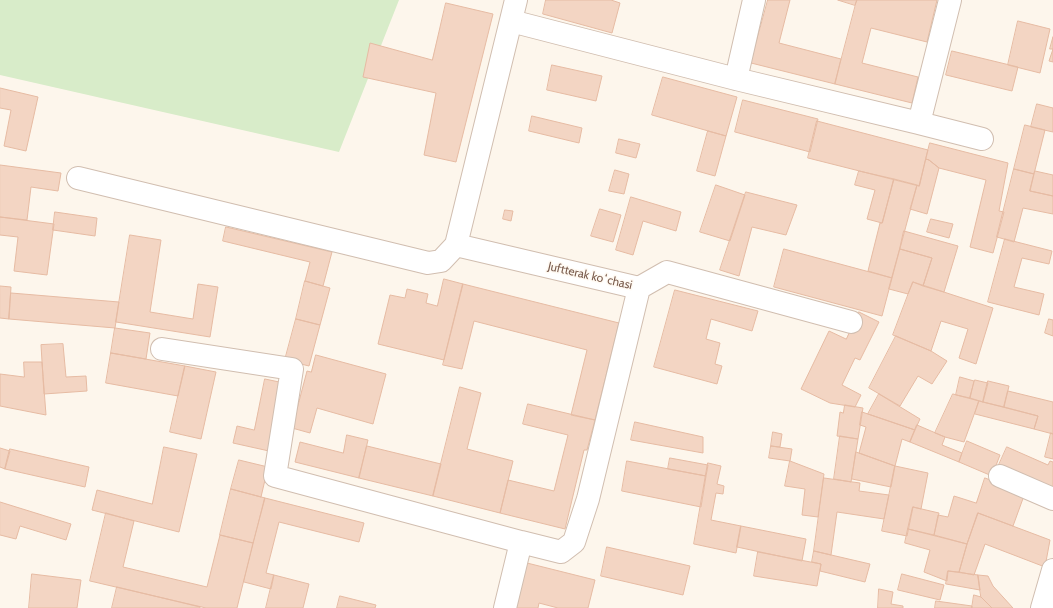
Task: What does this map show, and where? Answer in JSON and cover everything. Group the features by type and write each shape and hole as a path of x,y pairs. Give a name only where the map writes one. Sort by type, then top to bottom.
{"street":[{"path":"78,178 428,263 441,261 456,245 516,0"},
{"path":"736,79 754,0"},
{"path":"918,123 950,0"},
{"path":"510,21 736,79 982,139"},
{"name":"Juftterak koʻchasi","path":"456,245 639,288 588,499 574,542 561,552 521,542"},
{"path":"639,288 667,272 851,322"},
{"path":"162,349 292,369 275,476 521,542 505,608"},
{"path":"1000,476 1053,499"},
{"path":"1042,608 1053,570"}],"green space":[{"path":"0,0 399,0 339,152 0,75"}],"building":[{"path":"546,0 611,0 620,3 612,33 543,14"},
{"path":"768,0 790,0 779,43 841,59 835,84 751,63"},
{"path":"838,0 857,0 855,5"},
{"path":"857,0 937,0 927,42 871,28 862,63 918,77 912,103 835,84"},
{"path":"446,3 493,14 456,162 424,155 436,93 363,77 370,43 432,60"},
{"path":"1018,21 1050,29 1040,73 1008,65"},
{"path":"1053,37 1053,49 1050,49"},
{"path":"1053,49 1053,62 1049,61"},
{"path":"952,51 1018,67 1012,91 946,75"},
{"path":"552,65 602,76 596,101 547,90"},
{"path":"663,77 737,97 726,136 652,115"},
{"path":"0,88 38,97 26,151 4,146 11,110 0,108"},
{"path":"743,100 818,119 810,152 735,132"},
{"path":"1037,104 1053,108 1053,132 1031,127"},
{"path":"532,116 582,128 579,143 529,131"},
{"path":"817,121 928,150 919,186 808,158"},
{"path":"1025,125 1045,130 1034,174 1014,169"},
{"path":"708,131 726,136 715,176 697,171"},
{"path":"619,139 640,144 636,158 616,153"},
{"path":"930,143 1008,163 999,211 1004,212 993,253 970,247 986,180 939,168 926,159"},
{"path":"926,159 939,168 927,214 910,209 917,185 919,186"},
{"path":"0,165 61,173 58,191 31,187 27,220 0,217"},
{"path":"1014,169 1034,174 1030,191 1053,196 1053,214 1023,208 1014,242 997,237"},
{"path":"615,170 629,174 624,194 609,191"},
{"path":"859,171 894,179 882,223 867,219 875,190 855,185"},
{"path":"1035,171 1053,175 1053,196 1030,191"},
{"path":"894,179 917,185 892,278 868,271 880,223 882,223"},
{"path":"716,185 745,195 730,241 700,232"},
{"path":"746,192 797,205 786,235 752,227 739,276 720,270"},
{"path":"631,197 681,212 676,231 643,221 633,255 616,250"},
{"path":"600,209 621,215 613,242 591,236"},
{"path":"505,210 513,211 511,221 503,219"},
{"path":"55,212 97,218 95,236 53,230"},
{"path":"0,217 54,224 47,275 14,271 18,237 0,235"},
{"path":"931,219 953,224 949,238 927,232"},
{"path":"226,227 332,252 323,286 305,281 310,262 223,241"},
{"path":"904,231 958,246 944,292 923,286 932,258 900,249"},
{"path":"130,235 161,240 150,312 193,319 198,284 218,287 210,337 116,322"},
{"path":"1005,239 1052,251 1049,264 1022,258 1014,287 1044,294 1039,315 988,302"},
{"path":"784,249 892,278 882,316 774,287"},
{"path":"900,249 932,258 923,286 913,282 908,294 889,289"},
{"path":"444,279 463,284 444,360 378,344 390,295 405,298 407,289 428,294 426,303 437,306"},
{"path":"305,281 330,288 320,325 296,319"},
{"path":"913,282 993,308 976,364 959,358 968,329 941,321 931,351 893,335"},
{"path":"463,284 619,323 595,420 571,415 587,350 474,321 462,369 443,365"},
{"path":"0,286 11,287 9,319 0,318"},
{"path":"675,290 758,311 752,331 711,319 706,339 720,343 715,364 722,366 717,384 654,367"},
{"path":"11,293 119,302 115,328 9,319"},
{"path":"859,312 879,322 860,360 855,358 842,385 861,395 855,407 830,403 801,389 829,331 846,339"},
{"path":"296,319 320,325 309,366 285,360"},
{"path":"1049,319 1053,320 1053,336 1045,333"},
{"path":"115,328 150,333 146,359 111,353"},
{"path":"896,336 931,351 947,361 932,384 918,376 900,406 869,388"},
{"path":"63,344 66,377 86,376 87,391 44,394 41,345"},
{"path":"111,353 185,366 178,396 106,383"},
{"path":"316,355 386,374 373,424 317,408 310,433 292,428 307,371 311,372"},
{"path":"24,362 42,362 46,415 0,406 0,374 24,377"},
{"path":"185,366 216,372 201,439 170,432"},
{"path":"960,377 974,381 970,398 956,395"},
{"path":"265,379 284,383 269,451 233,443 237,426 254,430"},
{"path":"975,380 988,383 983,402 970,398"},
{"path":"988,381 1009,386 1004,407 983,402"},
{"path":"460,387 481,393 467,449 513,461 500,513 433,496"},
{"path":"1008,391 1053,402 1053,434 1034,429 1038,416 1004,407"},
{"path":"879,394 920,419 915,430 868,414"},
{"path":"953,394 979,401 964,442 935,433"},
{"path":"979,401 1038,416 1034,429 975,414"},
{"path":"528,404 595,420 587,450 584,450 565,529 500,513 508,480 554,491 568,435 523,424"},
{"path":"845,405 863,408 858,439 837,436 840,412 843,413"},
{"path":"862,412 915,430 910,442 902,439 895,466 859,453 866,427 860,425"},
{"path":"635,422 703,437 703,453 631,440"},
{"path":"917,425 945,437 942,445 962,453 959,462 910,442"},
{"path":"773,432 782,434 780,447 771,446"},
{"path":"1051,433 1053,434 1053,459 1045,457"},
{"path":"347,435 368,440 359,478 295,462 300,442 343,453"},
{"path":"840,436 858,439 851,482 834,479"},
{"path":"967,441 1000,455 992,476 959,462"},
{"path":"367,446 441,464 433,496 359,478"},
{"path":"771,446 792,449 790,461 769,458"},
{"path":"164,447 197,454 179,532 92,510 97,490 152,504"},
{"path":"1007,447 1048,465 1050,461 1053,462 1053,494 998,467"},
{"path":"0,448 10,451 5,469 0,467"},
{"path":"10,449 89,467 85,487 5,469"},
{"path":"856,452 895,466 891,487 852,479"},
{"path":"670,458 708,465 706,476 668,469"},
{"path":"239,460 268,467 261,497 231,489"},
{"path":"627,461 706,476 701,507 622,491"},
{"path":"790,461 824,474 818,517 802,515 805,489 785,486"},
{"path":"708,463 721,466 717,484 724,486 723,494 716,493 711,520 741,526 736,553 694,544"},
{"path":"895,466 928,473 921,509 913,507 907,536 882,531"},
{"path":"824,478 860,483 859,491 889,495 884,519 837,512 831,555 814,551"},
{"path":"985,478 1025,493 1013,526 978,513 967,544 934,535 938,515 948,517 954,496 976,503"},
{"path":"231,489 265,498 253,543 220,535"},
{"path":"265,498 364,523 359,542 279,522 266,573 274,575 271,589 244,582"},
{"path":"0,502 71,524 66,540 20,526 16,539 0,535"},
{"path":"913,507 939,513 934,535 908,529"},
{"path":"106,513 134,521 123,567 207,587 220,535 253,543 237,608 206,608 90,581"},
{"path":"978,513 1050,540 1045,567 985,544 974,575 959,572"},
{"path":"741,526 806,539 802,561 737,547"},
{"path":"908,529 967,544 959,572 948,571 947,581 924,572 930,550 905,543"},
{"path":"607,547 690,566 683,595 601,576"},
{"path":"814,551 870,564 865,582 820,571 821,564 812,562"},
{"path":"758,552 821,564 817,586 754,576"},
{"path":"527,563 595,580 588,608 558,608 539,603 538,608 517,608"},
{"path":"948,571 978,575 980,590 946,584"},
{"path":"32,574 81,580 77,608 29,608"},
{"path":"902,574 944,585 940,600 898,590"},
{"path":"274,575 309,584 303,608 266,608"},
{"path":"978,575 988,576 993,586 1013,608 992,608 981,597"},
{"path":"117,587 200,607 200,608 112,608"},
{"path":"879,589 893,592 891,604 903,606 903,608 878,608"},
{"path":"974,595 981,597 992,608 972,608"},
{"path":"340,596 376,605 375,608 337,608"},
{"path":"936,601 972,606 972,608 935,608"}]}
